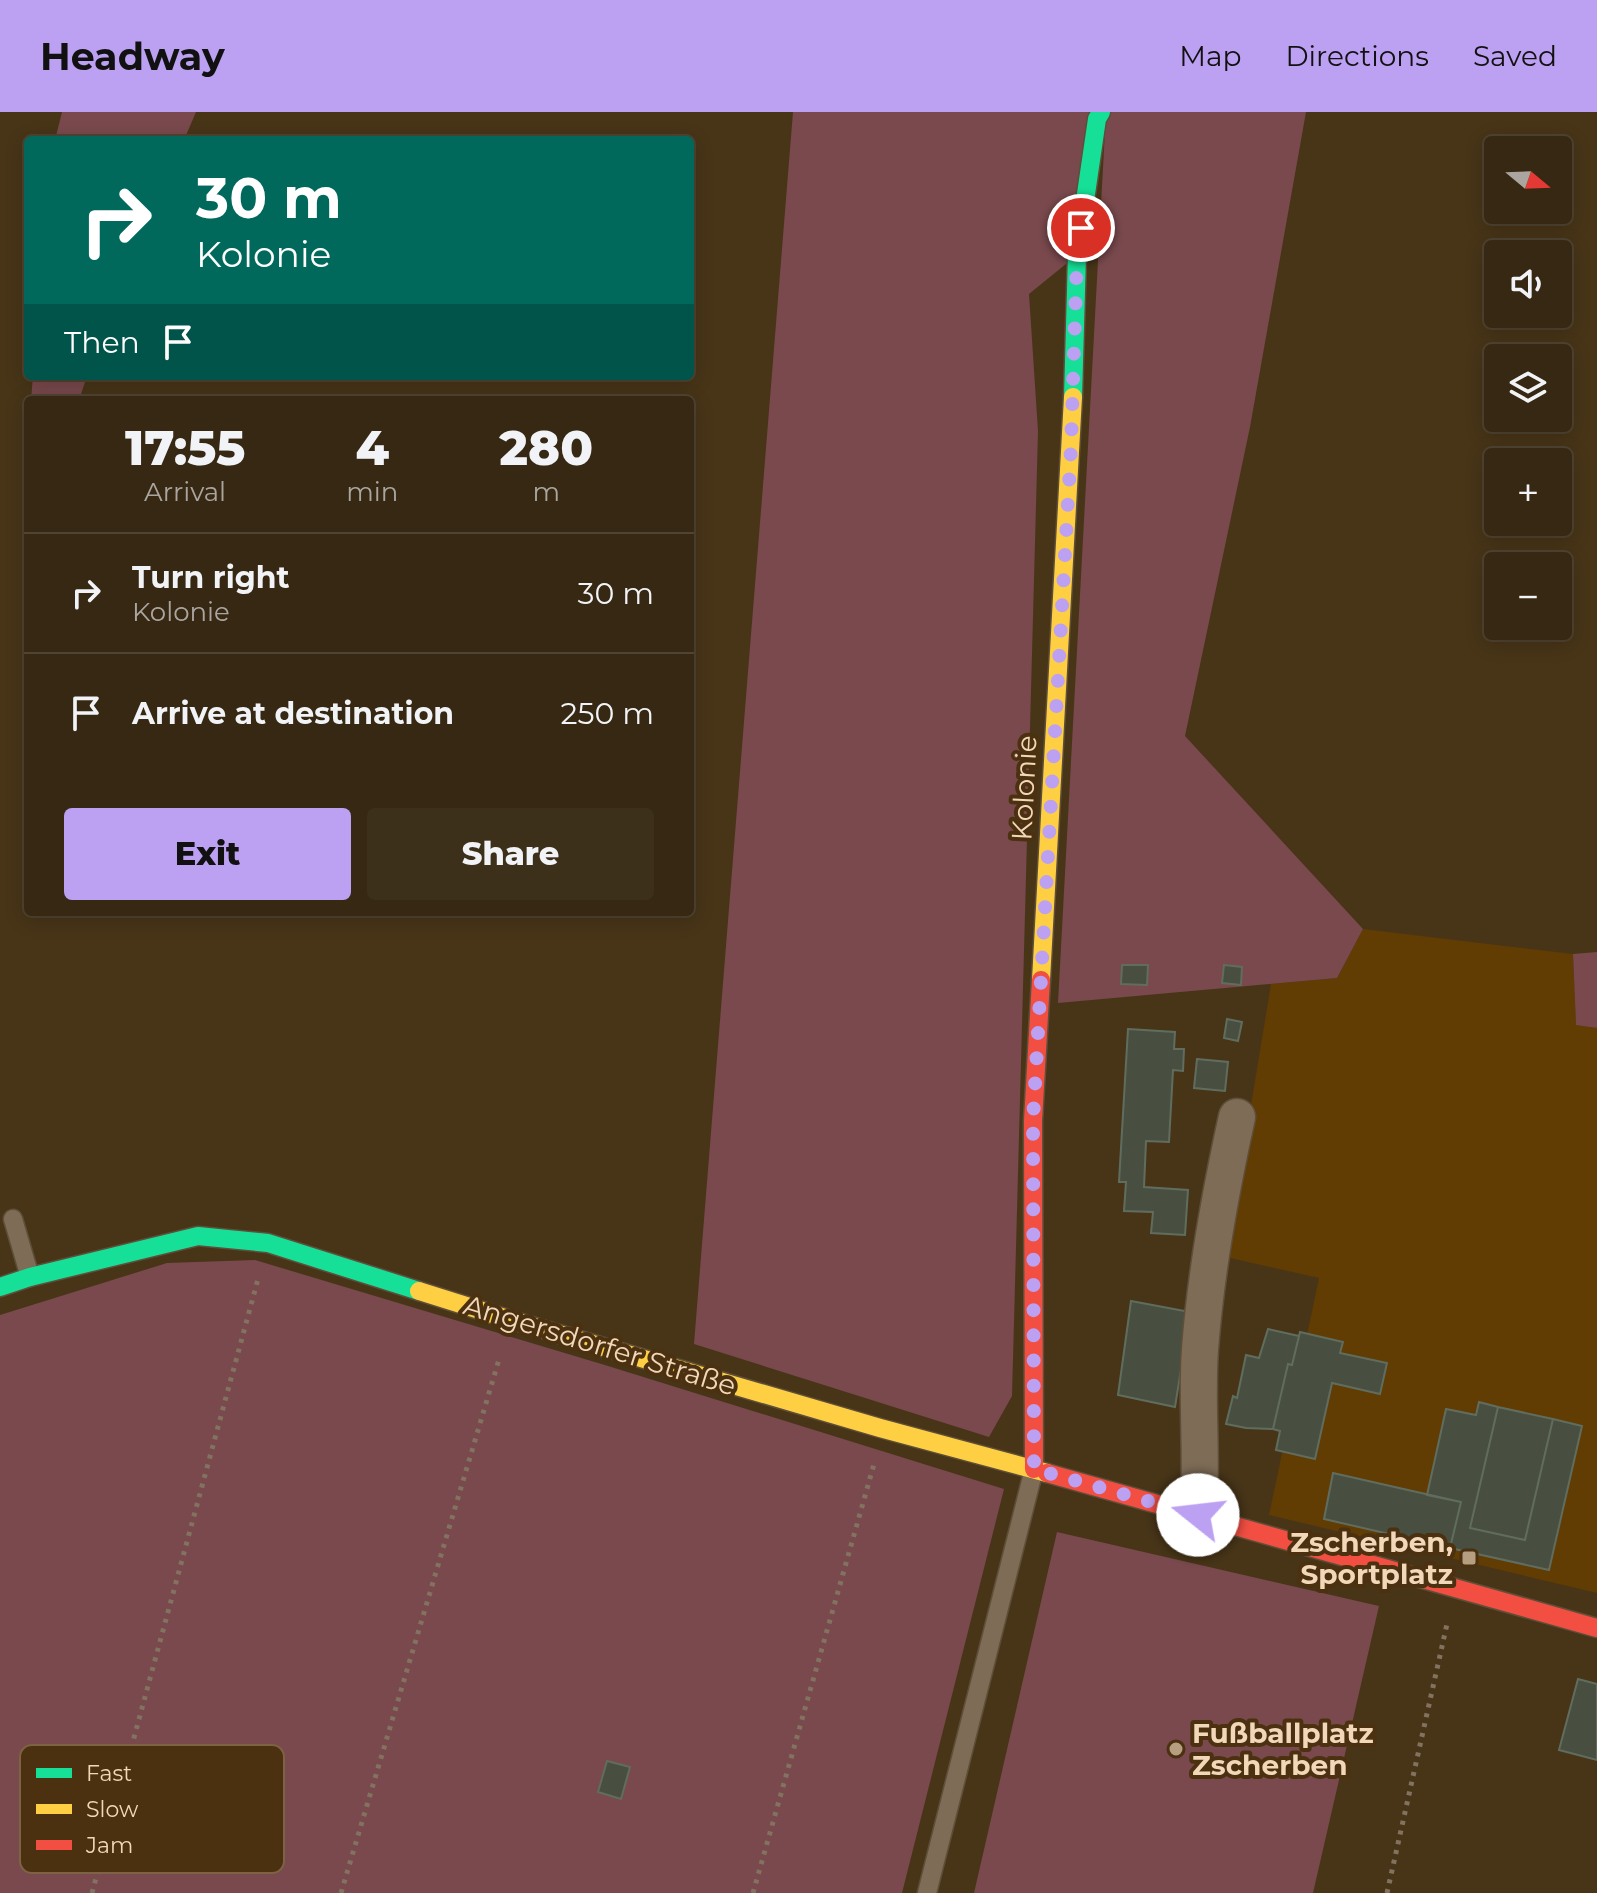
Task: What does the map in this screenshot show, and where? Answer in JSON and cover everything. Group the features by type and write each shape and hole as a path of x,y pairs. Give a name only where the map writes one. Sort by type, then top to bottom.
{"street":[{"name":"Kolonie","path":"1034,1469 1033,1121 1071,448 1077,255 1097,119 1101,112"},
{"path":"1198,1515 1201,1482 1200,1351 1209,1260 1237,1117"},
{"name":"Angersdorfer Straße","path":"0,1287 198,1236 268,1243 511,1320 880,1428 1597,1628"}],"lane":[{"path":"13,1219 30,1277"},
{"path":"927,1893 1034,1469"}],"path":[{"path":"132,1745 268,1243"},
{"path":"341,1893 511,1320"},
{"path":"753,1893 878,1451 880,1428"},
{"path":"1387,1893 1455,1588"},
{"path":"92,1893 97,1873"}],"shaded area":[{"path":"62,112 196,112 186,136 56,136"},
{"path":"793,112 1099,112 1077,255 1029,294 1038,431 1012,1396 989,1437 694,1344"},
{"path":"1106,112 1306,112 1250,427 1185,736 1363,929 1337,978 1058,1003"},
{"path":"33,380 86,380 80,396 31,396"},
{"path":"1363,929 1573,954 1576,1024 1597,1028 1597,1593 1269,1515 1319,1278 1226,1257 1271,984 1337,978"},
{"path":"1597,952 1597,1028 1576,1025 1573,954"},
{"path":"255,1260 1004,1489 902,1893 0,1893 0,1315 167,1263"},
{"name":"Fußballplatz Zscherben","path":"1057,1532 1379,1606 1313,1893 974,1893"}],"building":[{"path":"1122,965 1148,965 1147,985 1121,984"},
{"path":"1224,965 1242,967 1241,985 1222,983"},
{"path":"1227,1019 1242,1022 1238,1041 1224,1038"},
{"path":"1128,1029 1175,1032 1174,1049 1184,1049 1183,1071 1173,1070 1169,1142 1146,1141 1144,1187 1188,1190 1185,1235 1151,1233 1153,1212 1124,1211 1126,1182 1119,1182"},
{"path":"1197,1059 1228,1062 1225,1091 1194,1088"},
{"path":"1131,1301 1190,1312 1175,1407 1118,1395"},
{"path":"1268,1329 1299,1336 1292,1365 1288,1364 1273,1429 1226,1424 1233,1396 1237,1398 1246,1355 1259,1358"},
{"path":"1300,1332 1343,1342 1340,1353 1387,1363 1380,1394 1332,1383 1315,1459 1276,1450 1280,1431 1273,1429 1288,1364 1292,1365"},
{"path":"1479,1402 1498,1407 1470,1528 1525,1540 1553,1419 1582,1426 1549,1570 1450,1548 1461,1502 1427,1495 1446,1409 1476,1415"},
{"path":"1498,1407 1553,1419 1525,1540 1470,1528"},
{"path":"1333,1473 1461,1502 1450,1548 1324,1519"},
{"path":"1578,1679 1597,1684 1597,1760 1559,1750"},
{"path":"607,1761 630,1767 621,1799 598,1792"}],"traffic: fast":[{"path":"1073,397 1077,255 1097,119 1101,112"},
{"path":"0,1287 198,1236 268,1243 419,1291"}],"traffic: slow":[{"path":"1041,980 1073,397"},
{"path":"419,1291 880,1428 1047,1473"}],"traffic: jam":[{"path":"1034,1469 1033,1121 1041,980"},
{"path":"1047,1473 1597,1628"}],"place":[{"name":"Zscherben, Sportplatz","path":"1469,1558"},
{"name":"Fußballplatz Zscherben","path":"1176,1749"}],"route":[{"path":"1081,228 1077,255 1071,448 1033,1121 1034,1469 1198,1515"}]}
